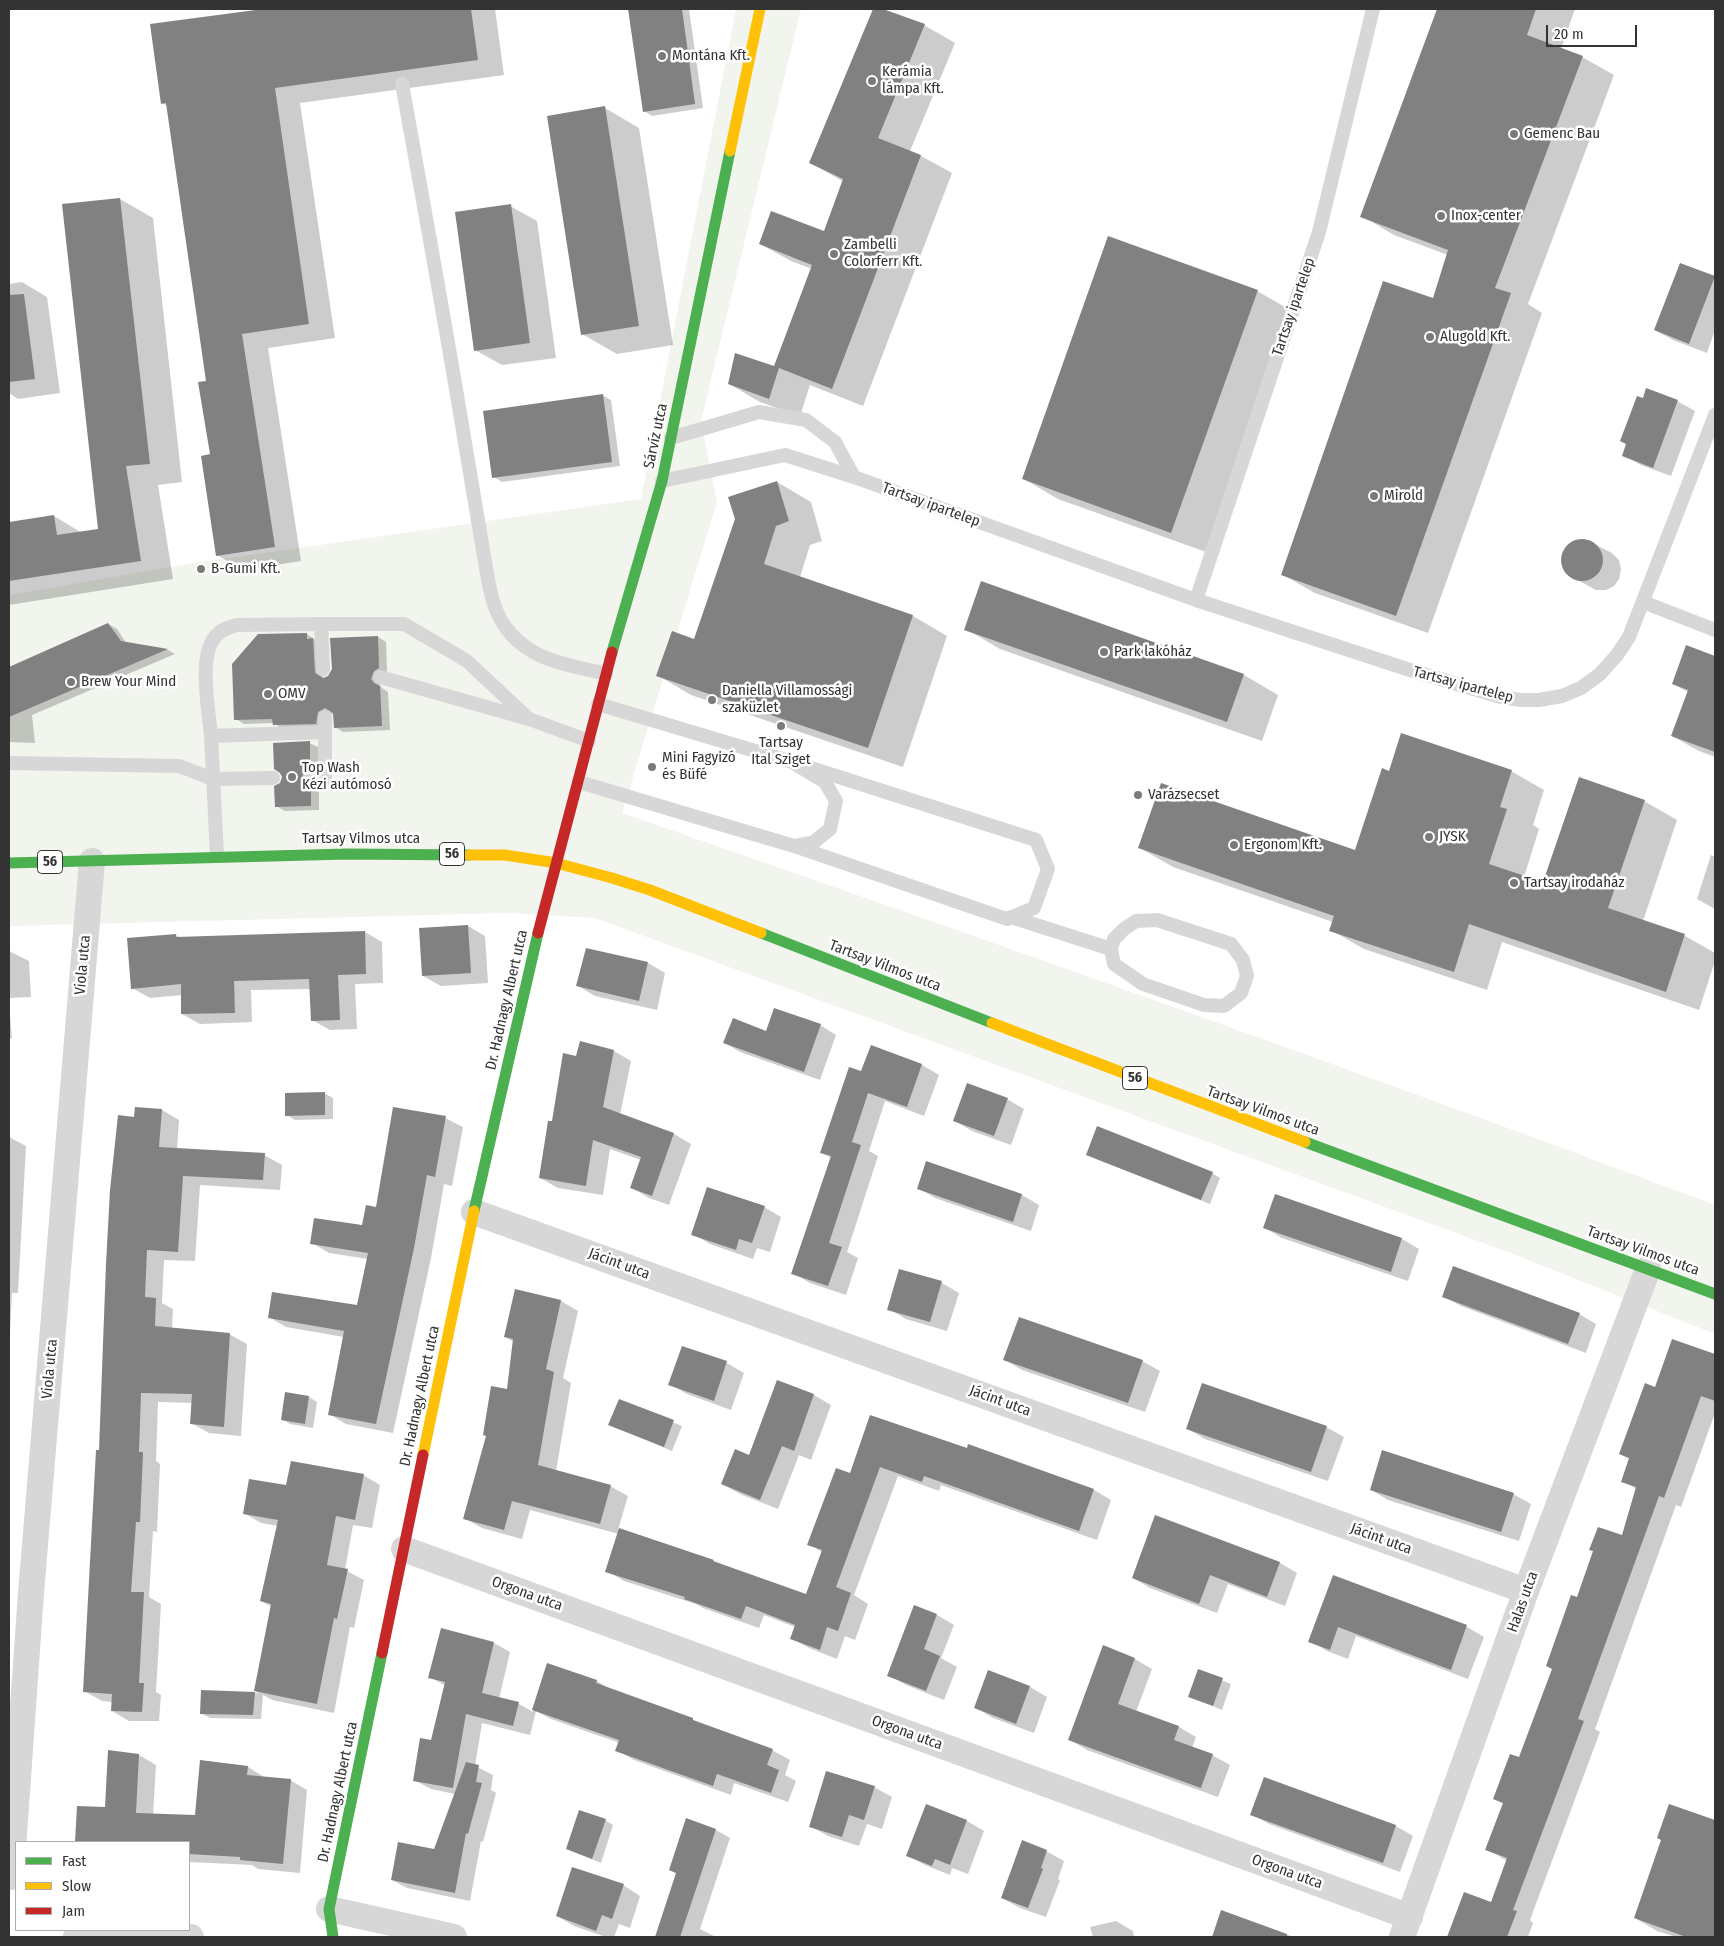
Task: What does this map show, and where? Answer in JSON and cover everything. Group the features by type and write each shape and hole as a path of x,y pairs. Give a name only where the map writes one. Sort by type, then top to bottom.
{"street":[{"name":"Sárvíz utca","path":"556,863 606,674 662,481 760,9"},
{"name":"Tartsay Vilmos utca","path":"9,863 347,854 505,855 556,863 650,890 1199,1103 1715,1294"},
{"name":"Viola utca","path":"11,1877 31,1593 92,861"},
{"name":"Dr. Hadnagy Albert utca","path":"333,1937 329,1909 474,1212 556,863"},
{"name":"Jácint utca","path":"474,1212 1526,1591"},
{"name":"Halas utca","path":"1406,1927 1526,1591 1648,1269"},
{"name":"Orgona utca","path":"404,1549 1406,1927"},
{"path":"329,1909 454,1937"},
{"path":"76,1937 143,1934 191,1937"}],"lane":[{"name":"Tartsay ipartelep","path":"1196,600 1319,232 1373,9"},
{"path":"402,84 444,314 489,586 496,608 503,625 528,651 542,658 606,674"},
{"path":"671,438 759,412 806,420 835,442 854,477"},
{"name":"Tartsay ipartelep","path":"662,481 785,455 854,477 1196,600 1413,672 1501,697 1539,700 1562,696 1581,688 1600,674 1617,655 1629,637 1715,415"},
{"path":"1643,602 1715,630"},
{"path":"321,624 323,668"},
{"path":"217,856 206,658 208,649 217,634 225,629 237,625 404,624 467,661 529,719"},
{"path":"380,677 529,719 588,741"},
{"path":"578,782 794,846 1006,919 1034,908 1048,869 1036,840 792,762 598,704"},
{"path":"211,736 325,725 325,778 311,777"},
{"path":"792,762 826,782 836,801 830,829 814,842 794,846"},
{"path":"9,764 178,766 213,779 273,778"},
{"path":"1011,917 1111,949"},
{"path":"1157,920 1231,944 1244,960 1247,976 1241,993 1224,1006 1204,1005 1143,984 1114,964 1111,949 1114,939 1124,928 1136,921 1157,920"}],"shaded area":[{"path":"736,9 801,9 701,421 717,502 622,813 1170,1006 1443,1104 1715,1205 1715,1334 1508,1252 595,918 507,913 9,926 9,595 194,563 641,499"}],"building":[{"path":"263,9 471,9 478,60 275,88 309,324 242,334 275,547 216,556 201,456 210,454 198,382 206,381 166,103 161,104 150,24"},
{"name":"Montána Kft.","path":"628,9 682,9 695,104 643,112"},
{"name":"Zambelli Colorferr Kft.","path":"873,9 883,9 925,24 878,138 921,155 832,389 779,368 769,399 728,384 735,353 774,366 812,265 759,244 771,211 824,231 843,179 809,163"},
{"path":"1437,9 1536,9 1527,35 1583,56 1495,288 1511,293 1396,616 1281,575 1383,281 1433,298 1448,250 1360,217"},
{"path":"605,106 639,326 581,335 547,116"},
{"path":"120,198 150,464 126,466 141,561 9,581 9,522 54,515 57,535 98,529 62,204"},
{"path":"511,204 530,343 474,351 455,212"},
{"path":"1108,236 1258,290 1171,533 1022,479"},
{"path":"1680,263 1715,276 1689,344 1654,330"},
{"path":"24,294 35,379 9,382 9,295"},
{"path":"1646,388 1678,400 1653,468 1622,456 1626,444 1620,441 1637,396 1643,398"},
{"path":"603,394 612,462 492,478 483,411"},
{"path":"777,481 789,521 776,526 764,564 913,615 868,748 656,676 672,631 694,639 735,519 728,497"},
{"path":"1586,539 1594,542 1600,548 1603,560 1600,572 1594,578 1578,581 1570,578 1564,572 1561,556 1564,548 1570,542"},
{"name":"Park lakóház","path":"981,581 1244,674 1227,722 964,630"},
{"path":"108,623 121,641 168,649 9,717 9,667"},
{"path":"307,633 307,639 313,638 315,673 323,678 328,676 332,669 330,638 378,636 379,668 374,671 371,679 380,686 382,726 334,728 333,713 325,708 318,712 316,724 273,725 272,719 234,720 232,664 258,634"},
{"path":"1686,645 1715,656 1715,752 1671,736 1688,690 1672,684"},
{"path":"1401,733 1512,770 1500,807 1507,809 1489,864 1543,882 1579,777 1645,800 1608,908 1685,934 1666,992 1469,924 1454,972 1329,931 1334,916 1138,848 1161,783 1355,850 1382,768 1389,771"},
{"name":"Top Wash Kézi autómosó","path":"310,741 310,768 304,772 302,777 306,784 311,786 311,806 275,807 274,786 280,783 282,777 274,769 273,743"},
{"path":"468,925 471,973 422,976 419,928"},
{"path":"365,931 366,974 338,975 340,1020 311,1021 309,979 234,981 235,1013 181,1014 181,984 131,989 127,938 176,934 176,937"},
{"path":"586,948 648,962 639,1001 576,986"},
{"path":"774,1008 821,1024 804,1072 723,1043 733,1018 766,1031"},
{"path":"580,1041 614,1050 603,1107 674,1133 652,1196 630,1188 641,1157 593,1140 586,1186 539,1178 548,1121 552,1121 563,1053 576,1056"},
{"path":"871,1045 922,1064 907,1107 868,1093 852,1142 861,1145 829,1243 842,1247 828,1286 791,1274 831,1156 820,1153 849,1067 861,1071"},
{"path":"967,1083 1008,1098 994,1136 953,1121"},
{"path":"325,1092 325,1115 285,1116 285,1093"},
{"path":"135,1107 162,1109 159,1147 265,1153 263,1180 183,1176 178,1252 147,1250 145,1297 156,1298 155,1326 230,1333 224,1427 190,1424 192,1394 141,1393 139,1452 143,1452 140,1522 136,1522 131,1592 144,1592 139,1683 144,1683 142,1712 111,1711 112,1694 83,1692 96,1450 99,1450 110,1190 118,1115 134,1117"},
{"path":"393,1107 446,1116 435,1177 427,1175 414,1248 376,1424 328,1415 344,1331 268,1318 272,1292 357,1305 368,1253 310,1244 314,1218 362,1225 366,1205 376,1207"},
{"path":"1097,1126 1213,1172 1201,1200 1086,1155"},
{"path":"926,1161 1022,1194 1013,1222 917,1189"},
{"path":"707,1187 765,1206 752,1243 739,1239 736,1250 691,1235"},
{"path":"1275,1194 1402,1238 1391,1272 1263,1228"},
{"path":"1453,1266 1580,1313 1568,1344 1442,1297"},
{"path":"899,1269 942,1281 930,1322 887,1310"},
{"path":"515,1289 561,1300 546,1369 554,1372 538,1465 611,1485 600,1524 512,1501 504,1530 463,1519 486,1436 483,1435 491,1386 507,1389 513,1339 504,1337"},
{"path":"1019,1317 1143,1360 1128,1403 1003,1360"},
{"path":"1672,1339 1715,1354 1715,1401 1701,1396 1664,1498 1659,1496 1578,1719 1584,1721 1513,1910 1517,1911 1507,1937 1447,1937 1464,1892 1491,1902 1507,1858 1485,1850 1503,1803 1493,1799 1510,1754 1519,1757 1552,1669 1546,1666 1571,1595 1577,1597 1593,1551 1589,1550 1598,1527 1622,1535 1636,1487 1621,1482 1629,1458 1619,1454 1645,1383 1655,1387"},
{"path":"682,1346 727,1361 714,1401 668,1385"},
{"path":"777,1380 814,1394 794,1451 782,1446 760,1500 721,1484 735,1449 749,1455"},
{"path":"1202,1383 1327,1426 1311,1472 1186,1429"},
{"path":"285,1392 309,1396 305,1424 281,1420"},
{"path":"619,1399 674,1420 664,1447 608,1425"},
{"path":"870,1415 967,1448 968,1444 1094,1489 1079,1531 924,1476 922,1482 880,1467 836,1587 851,1593 838,1631 827,1627 820,1650 790,1639 795,1625 746,1606 741,1619 684,1599 685,1597 605,1572 619,1528 806,1594 822,1550 807,1545 836,1468 850,1473"},
{"path":"1382,1450 1514,1493 1501,1532 1370,1490"},
{"path":"291,1461 364,1474 355,1520 336,1516 327,1565 348,1569 337,1619 334,1618 317,1704 254,1691 271,1604 260,1601 278,1520 243,1514 249,1479 286,1485"},
{"path":"1155,1515 1280,1562 1267,1597 1210,1575 1199,1604 1132,1578"},
{"path":"1333,1575 1467,1625 1451,1670 1338,1627 1330,1650 1308,1642"},
{"path":"914,1605 937,1614 924,1649 940,1656 926,1691 887,1676"},
{"path":"441,1628 494,1642 482,1693 519,1702 513,1726 466,1714 453,1788 413,1781 420,1738 431,1740 445,1682 428,1678"},
{"path":"1103,1645 1135,1658 1118,1704 1179,1726 1174,1740 1213,1754 1201,1788 1068,1740"},
{"path":"547,1663 597,1680 596,1683 773,1749 767,1765 779,1770 771,1793 717,1774 713,1786 615,1751 619,1740 532,1710"},
{"path":"1198,1669 1223,1678 1213,1706 1188,1697"},
{"path":"988,1670 1030,1686 1016,1724 974,1708"},
{"path":"201,1690 255,1692 253,1715 200,1714"},
{"path":"108,1750 139,1754 136,1813 195,1815 200,1760 248,1766 247,1775 291,1779 283,1864 240,1860 240,1857 190,1854 190,1841 75,1841 77,1806 105,1807"},
{"path":"466,1762 479,1765 476,1782 482,1783 468,1834 466,1833 455,1893 391,1880 398,1842 434,1849"},
{"path":"826,1771 875,1786 864,1820 849,1815 842,1837 809,1827"},
{"path":"1264,1777 1396,1825 1383,1863 1250,1815"},
{"path":"926,1804 967,1820 950,1865 935,1859 932,1866 906,1856"},
{"path":"1669,1804 1715,1820 1715,1937 1686,1937 1634,1918 1661,1840 1657,1838"},
{"path":"579,1810 606,1819 592,1859 566,1849"},
{"path":"686,1818 716,1829 680,1937 655,1937 676,1873 669,1870"},
{"path":"1022,1840 1047,1850 1041,1868 1043,1869 1028,1908 1001,1898"},
{"path":"572,1867 624,1884 612,1919 602,1915 596,1931 556,1916"},
{"path":"1221,1910 1287,1934 1287,1937 1212,1937"}],"traffic: fast":[{"path":"612,652 662,481 730,151"},
{"path":"9,863 347,854 469,855"},
{"path":"474,1211 538,933"},
{"path":"761,933 992,1023"},
{"path":"1305,1142 1715,1294"},
{"path":"333,1937 329,1909 382,1653"}],"traffic: slow":[{"path":"730,151 760,9"},
{"path":"469,855 505,855 556,863 650,890 761,933"},
{"path":"992,1023 1305,1142"},
{"path":"423,1455 474,1211"}],"traffic: jam":[{"path":"538,933 612,652"},
{"path":"382,1653 423,1455"}],"place":[{"name":"Montána Kft.","path":"662,56"},
{"name":"Kerámia lámpa Kft.","path":"872,81"},
{"name":"Gemenc Bau","path":"1514,134"},
{"name":"Inox-center","path":"1441,216"},
{"name":"Zambelli Colorferr Kft.","path":"834,254"},
{"name":"Alugold Kft.","path":"1430,337"},
{"name":"Mirold","path":"1374,496"},
{"name":"B-Gumi Kft.","path":"201,569"},
{"name":"Park lakóház","path":"1104,652"},
{"name":"Brew Your Mind","path":"71,682"},
{"name":"OMV","path":"268,694"},
{"name":"Daniella Villamossági szaküzlet","path":"712,700"},
{"name":"Tartsay Ital Sziget","path":"781,726"},
{"name":"Mini Fagyizó és Büfé","path":"652,767"},
{"name":"Top Wash Kézi autómosó","path":"292,777"},
{"name":"Varázsecset","path":"1138,795"},
{"name":"JYSK","path":"1429,837"},
{"name":"Ergonom Kft.","path":"1234,845"},
{"name":"Tartsay irodaház","path":"1514,883"}]}
